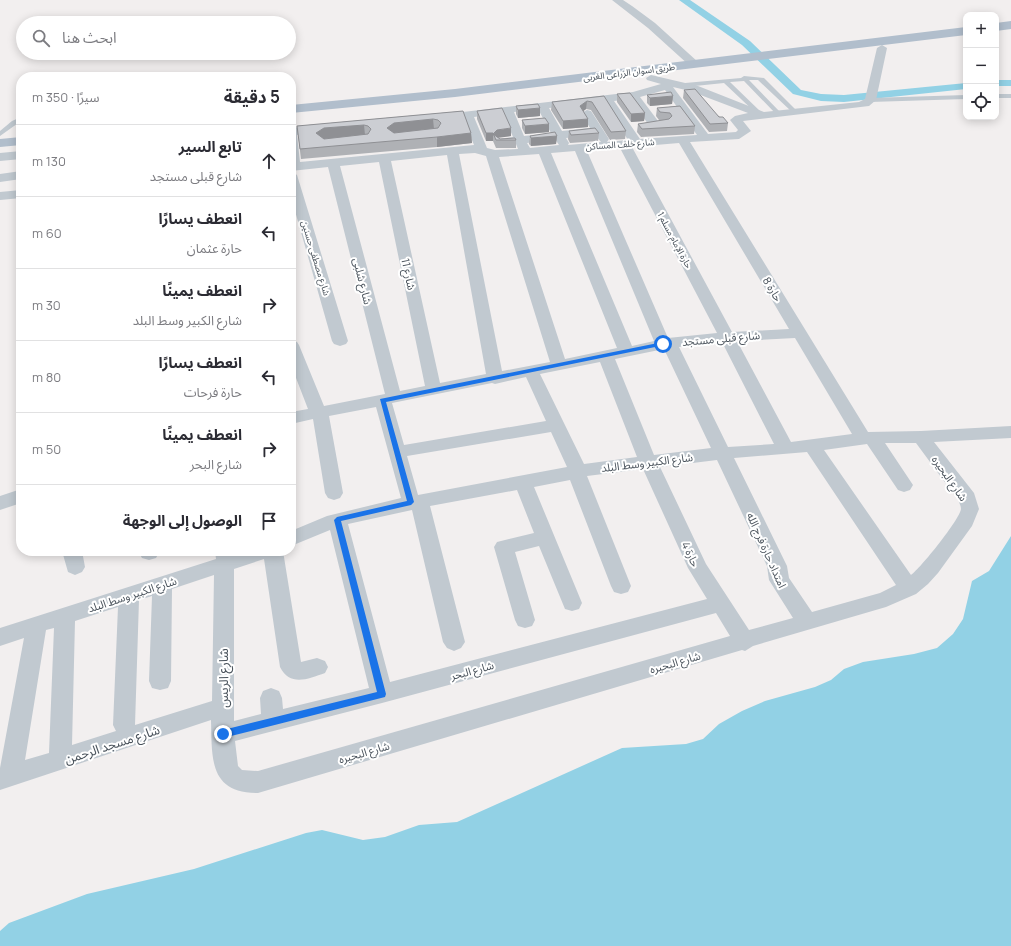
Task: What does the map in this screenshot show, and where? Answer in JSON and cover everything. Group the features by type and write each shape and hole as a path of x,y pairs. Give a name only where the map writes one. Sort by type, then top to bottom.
{"main road":[{"path":"999,27 1011,25"},
{"name":"طريق اسوان الزراعى الغربى","path":"296,115 651,78 750,60 963,31"},
{"path":"999,35 1011,33"},
{"name":"طريق اسوان الزراعى الغربى","path":"796,54 882,48 963,38"},
{"name":"طريق اسوان الزراعى الغربى","path":"296,109 429,96 694,64 750,60"},
{"path":"0,135 16,134"},
{"path":"0,143 16,141"}],"street":[{"path":"617,0 637,14 664,37 680,54 694,64"},
{"path":"723,122 760,115 865,104 870,99 882,48"},
{"path":"651,78 680,86 760,115"},
{"path":"680,86 683,108 705,138"},
{"path":"432,126 430,118 633,95 680,86 709,105"},
{"name":"حارة 8","path":"633,95 658,110 660,124 679,140 799,333 868,438 904,485"},
{"name":"حارة الإمام مسلم 1","path":"607,98 626,128 630,143 727,337 786,449"},
{"path":"571,102 583,114 593,131 607,145"},
{"name":"امتداد حارة فرج الله","path":"542,106 559,135 573,148 666,343 723,453 760,535 777,566 779,580 807,622"},
{"path":"658,110 683,108"},
{"path":"507,110 525,151"},
{"path":"583,114 615,110"},
{"path":"468,114 484,149 559,366"},
{"path":"513,124 550,120"},
{"name":"شارع خلف المساكن","path":"296,168 328,155 369,159 446,151 484,149 525,151 543,150 742,134 744,129 736,120"},
{"path":"626,128 660,124"},
{"path":"696,126 709,124"},
{"name":"شارع شلبى","path":"296,133 327,129 328,155 388,400 397,452 415,502 454,642"},
{"path":"484,149 520,139 593,131"},
{"path":"436,140 446,151 495,379"},
{"path":"397,144 401,156"},
{"path":"367,147 369,159"},
{"path":"543,150 626,351"},
{"path":"0,157 16,156"},
{"name":"شارع 11","path":"384,158 434,391"},
{"path":"0,178 16,176"},
{"name":"شارع مصطفى حسنين","path":"296,184 340,341"},
{"path":"0,196 16,194"},
{"name":"شارع قبلى مستجد","path":"296,417 495,379 666,343 727,337 799,333"},
{"path":"606,356 648,461"},
{"path":"296,357 319,412 334,493"},
{"path":"531,371 577,472 621,586"},
{"path":"397,452 556,425"},
{"name":"شارع الكبير وسط البلد","path":"296,535 337,520 415,502 577,472 648,461 723,453 786,449 868,438 921,437 1011,432"},
{"name":"شارع البحيره","path":"258,782 886,600 909,588 922,579 965,521 970,509 967,498 921,437"},
{"path":"812,446 909,588"},
{"name":"حارة 4","path":"648,461 698,568 745,642"},
{"path":"523,483 572,602"},
{"path":"0,503 16,498"},
{"path":"337,520 382,694"},
{"path":"525,620 504,547 545,537"},
{"name":"شارع الكبير وسط البلد","path":"0,637 162,584 225,558 236,556"},
{"path":"275,556 291,667 297,672 317,667"},
{"name":"شارع الريس","path":"225,558 223,734 226,762 230,774 241,781 258,782"},
{"path":"160,681 162,584"},
{"path":"124,725 129,595"},
{"name":"شارع البحر","path":"223,734 382,694 720,604"},
{"path":"60,760 65,616"},
{"path":"6,778 37,625"},
{"path":"271,698 273,722"},
{"name":"شارع مسجد الرحمن","path":"6,778 223,707"}],"lane":[{"path":"680,86 755,77 762,79 794,112"},
{"path":"744,78 778,113"},
{"path":"725,81 760,115"},
{"path":"999,96 1011,96"},
{"path":"870,99 963,97"},
{"path":"0,135 16,121"}],"water":[{"path":"1011,536 1011,946 0,946 0,931 9,923 87,894 194,869 306,833 322,830 363,840 385,837 419,825 457,822 622,748 686,744 703,739 719,724 742,711 765,701 815,687 831,680 844,669 863,662 914,654 937,648 953,634 963,619 972,581 989,571"}],"building":[{"path":"695,89 719,117 723,117 728,123 710,124 684,90"},
{"path":"671,92 673,96 650,98 647,95"},
{"path":"630,93 645,113 631,114 617,94"},
{"path":"604,96 626,131 611,132 592,102 587,101 580,106 588,119 563,121 552,102"},
{"path":"538,104 540,108 518,110 516,106"},
{"path":"680,106 695,126 642,129 638,124 669,119 672,116 670,113 660,112 657,108"},
{"path":"502,108 511,128 497,130 493,134 486,133 477,111"},
{"path":"463,111 471,133 300,149 297,126","holes":["433,119 438,120 441,123 438,128 394,133 387,128 394,123","364,125 371,129 368,134 324,139 316,133 324,128"]},
{"path":"545,118 549,124 525,126 522,120"},
{"path":"595,128 599,133 571,135 569,131"},
{"path":"555,132 557,136 531,138 530,136"},
{"path":"494,134 500,139 515,138 516,140 496,140"}],"waterway":[{"path":"684,0 746,43 797,92 821,98 844,99 963,86"},
{"path":"999,83 1011,83"}],"route":[{"path":"223,734 382,694 337,520 411,502 383,401 663,344"}]}
